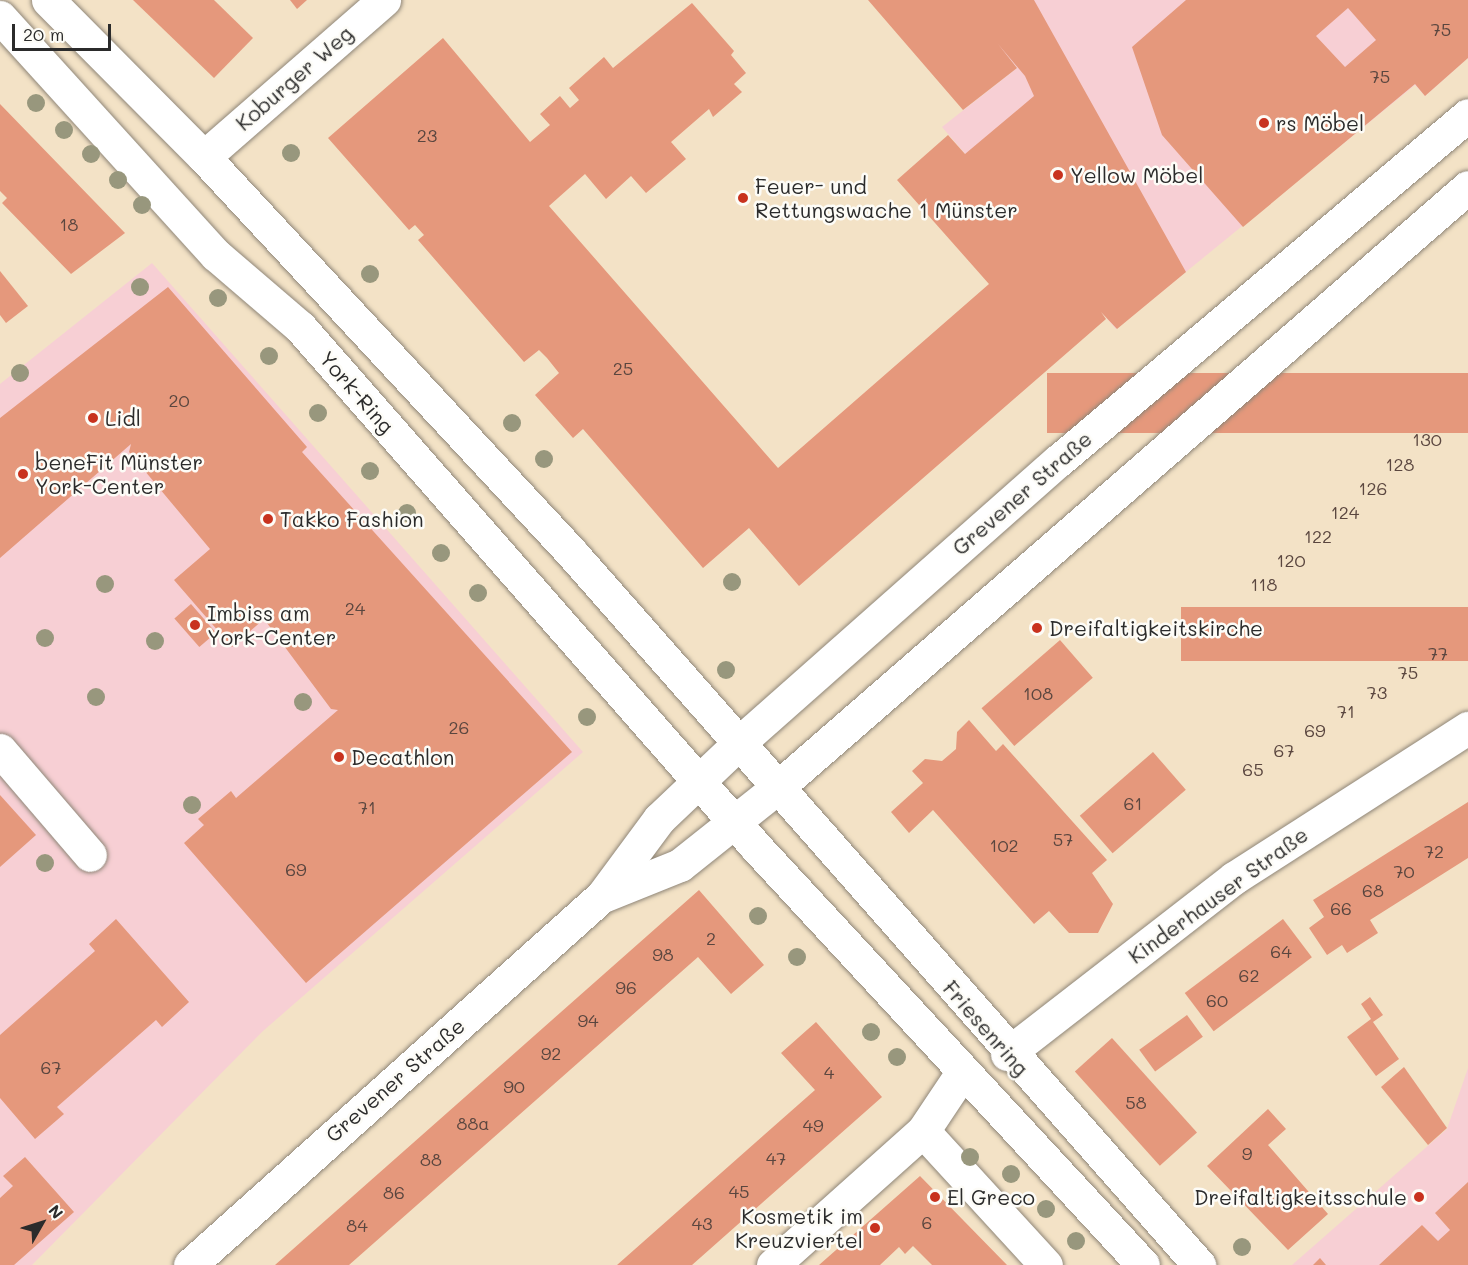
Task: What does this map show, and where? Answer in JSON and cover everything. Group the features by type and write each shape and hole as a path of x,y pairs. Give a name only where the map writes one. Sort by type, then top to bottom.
{"main road":[{"path":"48,0 204,157 570,551 740,742"},
{"name":"Koburger Weg","path":"204,157 384,0"},
{"name":"York-Ring","path":"0,17 216,255 300,327 734,821"},
{"name":"Grevener Straße","path":"190,1265 602,896 659,819 740,742 1058,461 1468,115"},
{"name":"Grevener Straße","path":"602,896 680,865 778,787 1468,187"},
{"name":"Kinderhauser Straße","path":"1007,1054 1234,878 1468,728"},
{"name":"Friesenring","path":"740,742 1007,1054 1199,1265"},
{"path":"0,750 90,855"},
{"path":"734,821 1143,1265"},
{"path":"773,1265 923,1131 963,1071"},
{"path":"923,1131 1046,1265"}],"shaded area":[{"path":"961,0 1468,0 1468,58 1425,96 1415,85 1116,329 942,127 1017,68"},
{"path":"152,263 583,752 263,1031 32,1265 0,1265 0,384"},
{"name":"Dreifaltigkeitsschule","path":"1468,1068 1468,1265 1292,1265 1447,1129"}],"building":[{"path":"133,0 214,0 253,38 214,78"},
{"path":"290,0 307,0 297,9"},
{"path":"868,0 1034,0 1186,272 1117,329 1101,312 1106,319 799,586 749,528 703,568 583,429 573,438 535,395 559,373 547,358 539,350 524,362 418,240 424,235 415,225 409,230 328,138 443,38 530,142 550,125 540,114 560,96 570,108 579,100 569,88 604,57 613,68 692,3 734,51 731,55 746,73 734,84 742,92 713,117 709,109 671,142 686,159 646,193 631,176 606,199 585,174 549,206 778,468 989,284 897,180 948,135 965,154 1034,96 1025,76 998,44 1017,68 963,110"},
{"name":"rs Möbel","path":"1186,0 1468,0 1468,58 1425,96 1415,84 1243,227 1162,135 1132,47","holes":["1348,8 1376,40 1345,67 1316,36"]},
{"path":"0,104 125,233 71,274 2,203 7,198 0,191"},
{"path":"0,271 28,306 6,323 0,315"},
{"path":"168,287 307,447 302,452 572,752 306,983 184,843 204,825 198,819 231,791 236,798 338,710 331,709 264,619 232,647 174,580 210,549 129,452 131,444 0,558 0,418"},
{"path":"1047,373 1468,373 1468,433 1047,433"},
{"name":"Imbiss am York-Center","path":"191,604 216,633 199,647 174,618"},
{"path":"1181,607 1468,607 1468,661 1181,661"},
{"path":"1060,640 1093,678 1014,746 982,708"},
{"path":"969,720 996,751 1003,744 1107,860 1092,873 1113,904 1098,933 1069,933 1049,911 1034,924 933,810 909,833 891,812 923,783 912,771 925,759 942,761 956,749 957,732"},
{"path":"1153,752 1186,790 1113,853 1080,816"},
{"path":"0,795 36,835 0,867"},
{"path":"1468,802 1468,858 1370,920 1378,933 1347,953 1342,945 1327,955 1309,928 1324,917 1313,900"},
{"path":"699,890 764,965 731,994 698,957 349,1265 275,1265"},
{"path":"116,919 189,1002 162,1027 156,1020 57,1107 64,1114 35,1139 0,1098 0,1035 95,951 89,944"},
{"path":"1283,919 1312,957 1214,1031 1185,993"},
{"path":"1370,997 1383,1015 1373,1022 1399,1059 1376,1076 1347,1037 1371,1019 1361,1004"},
{"path":"1187,1015 1203,1037 1155,1072 1139,1050"},
{"path":"816,1022 882,1097 692,1265 617,1265 815,1090 781,1053"},
{"path":"1112,1038 1197,1132 1160,1166 1075,1071"},
{"path":"1404,1067 1447,1128 1428,1145 1381,1087"},
{"path":"1268,1109 1286,1129 1268,1145 1328,1214 1288,1250 1207,1166"},
{"path":"25,1157 74,1212 14,1265 0,1265 0,1198 13,1186 3,1176"},
{"path":"920,1176 1007,1265 932,1265 913,1246 905,1254 899,1247 880,1265 819,1265"},
{"path":"1468,1182 1468,1265 1379,1265 1422,1225 1438,1241 1450,1230 1435,1213"},
{"path":"1320,1258 1326,1265 1313,1265"}],"place":[{"name":"rs Möbel","path":"1264,123"},
{"name":"Yellow Möbel","path":"1058,175"},
{"name":"Feuer- und Rettungswache 1 Münster","path":"743,198"},
{"name":"Lidl","path":"93,418"},
{"name":"beneFit Münster York-Center","path":"23,474"},
{"name":"Takko Fashion","path":"268,519"},
{"name":"Imbiss am York-Center","path":"195,625"},
{"name":"Dreifaltigkeitskirche","path":"1037,628"},
{"name":"Decathlon","path":"339,757"},
{"name":"El Greco","path":"935,1197"},
{"name":"Dreifaltigkeitsschule","path":"1419,1197"},
{"name":"Kosmetik im Kreuzviertel","path":"875,1228"}]}
